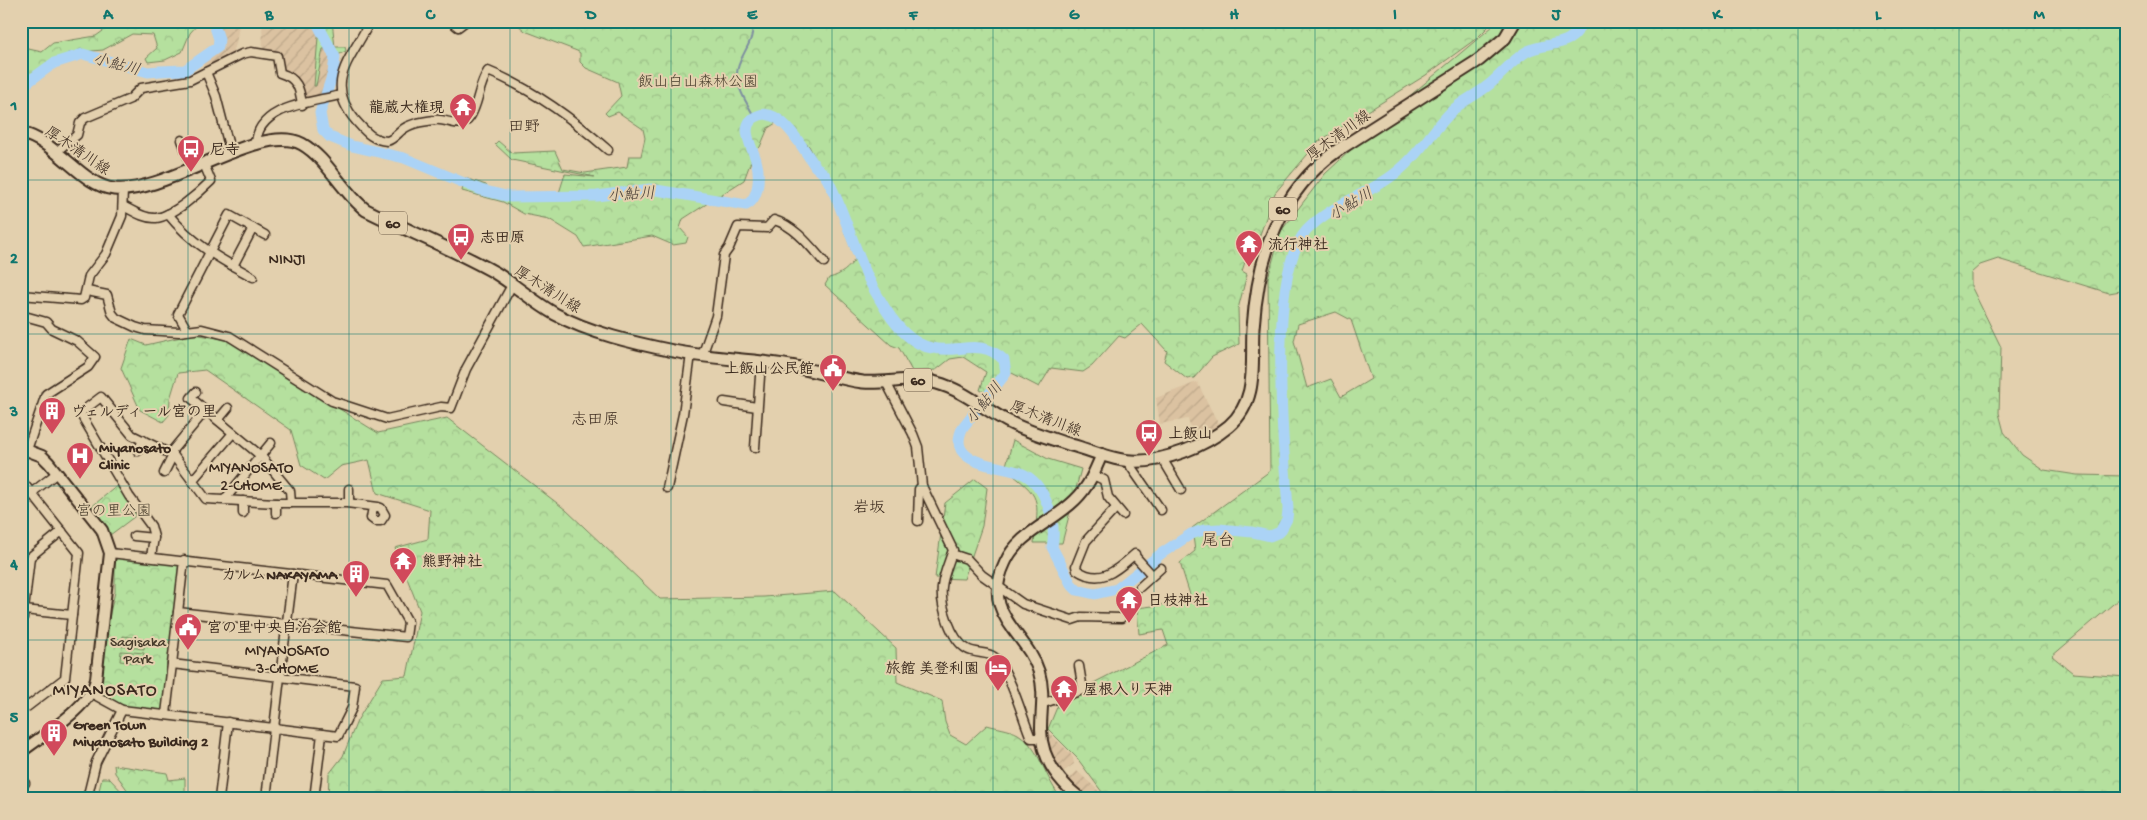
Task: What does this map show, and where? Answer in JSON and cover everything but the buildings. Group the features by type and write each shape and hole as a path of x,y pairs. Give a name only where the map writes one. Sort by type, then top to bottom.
{"main road":[{"name":"厚木清川線","path":"1162,458 1216,435 1234,421 1244,408 1252,386 1255,309 1264,265 1280,216 1297,187 1325,159 1479,60 1505,38 1515,21"},
{"name":"厚木清川線","path":"21,133 48,144 102,186 123,190 147,186 270,140 281,139 302,144 312,151 349,194 366,210 495,273 541,305 577,325 648,345 696,355 792,366 863,382 912,379 934,382 969,398 1026,429 1102,454 1134,461"},
{"name":"60","path":"1134,461 1162,458"}],"street":[{"path":"370,21 365,34 348,57 338,96 345,108 368,135 387,141 393,139 407,127 427,121 440,119 457,124 464,123 470,118 482,81 488,71 516,82 581,125 608,150"},
{"path":"451,21 458,27 466,21"},
{"path":"56,151 76,135 80,123 85,118 130,99 141,88 190,80 251,52 275,54 280,73 290,76 298,83 303,104"},
{"path":"206,72 216,96 231,154"},
{"path":"256,144 257,133 266,119 273,114 303,104 338,96"},
{"path":"123,206 142,215 156,218 168,214 194,196 211,181 198,166 182,140"},
{"path":"21,295 81,300 87,291 89,276 106,254 123,206 123,190"},
{"path":"168,214 195,242 253,277"},
{"path":"187,330 178,314 229,215 265,234"},
{"path":"667,488 696,355 716,316 724,255 738,228 767,228 774,220 781,222 792,228 824,262"},
{"path":"233,266 253,228"},
{"path":"87,291 107,296 112,313 116,318 135,327 145,330 179,332 202,329 230,336 332,401 387,419 441,407 451,408 466,368 512,285"},
{"path":"21,315 31,320 46,322 52,329 77,341 97,358 88,367 46,394 24,449 42,456 57,473 102,530 110,553 96,678 92,693 83,703 21,752"},
{"path":"755,448 761,362"},
{"path":"886,382 908,420 916,442 922,486 953,550 942,590 947,617 955,637 962,646 970,651 987,653 997,659 1010,683 1031,738 1042,738"},
{"path":"196,392 191,398 261,456 290,491 290,503"},
{"path":"151,557 154,538 149,523 129,496 80,413 101,397 118,424 132,435 172,454 206,499 276,503 349,503 372,507"},
{"path":"724,402 757,407"},
{"path":"218,420 228,408"},
{"path":"164,473 172,454 206,410"},
{"path":"192,481 233,433"},
{"path":"138,451 143,440"},
{"path":"225,500 271,444"},
{"path":"1102,454 1100,476 1108,497 1123,515"},
{"path":"1162,458 1181,490"},
{"path":"1134,461 1131,467 1161,510"},
{"path":"21,501 57,473"},
{"path":"1081,799 1064,785 1052,769 1042,738 1044,703 1042,684 1037,666 1003,615 999,587 1007,559 1019,543 1080,496 1100,476"},
{"path":"21,480 79,553 64,678 24,709 21,699"},
{"path":"918,521 919,489 922,486"},
{"path":"349,489 349,503"},
{"path":"243,501 243,514"},
{"path":"276,503 276,513"},
{"path":"311,503 311,513"},
{"path":"1116,508 1086,540 1076,566 1077,570 1096,578 1105,576 1114,572 1135,555 1152,574"},
{"path":"21,631 30,557 62,531"},
{"path":"134,536 154,538"},
{"path":"110,553 184,560 387,585 408,622 406,638 178,612"},
{"path":"952,554 968,559 982,576 1023,604 1072,620 1081,617 1121,618"},
{"path":"166,714 184,560"},
{"path":"1140,587 1160,568"},
{"path":"266,799 293,574"},
{"path":"23,609 72,615"},
{"path":"92,693 122,710 338,736 352,708 355,686 172,664"},
{"path":"1044,703 1084,689 1079,666"},
{"path":"87,799 96,762 122,710"},
{"path":"219,799 228,722"},
{"path":"314,799 322,734"},
{"path":"21,777 25,783 21,786"}],"shaded area":[{"path":"216,21 243,21 239,25 236,44 231,58 205,70 203,63 223,49 224,44"},
{"path":"262,21 314,21 324,46 333,59 324,94 320,98 303,100 303,92 280,70 279,53 263,51"},
{"path":"1197,382 1219,425 1193,438 1188,419 1160,424 1156,398"},
{"path":"1045,729 1073,758 1074,764 1060,774 1048,750"},
{"path":"1077,771 1101,793 1097,799 1088,799 1066,782"}],"green space":[{"path":"117,21 199,21 199,23 190,33 182,52 165,60 148,62 146,58 157,48 153,35 132,34 103,50 69,53 21,87 21,49 42,52 53,43 96,36"},
{"path":"317,21 332,21 335,47 345,47 346,51 338,55 330,48 323,49 316,86 314,86 319,25"},
{"name":"飯山白山森林公園","path":"519,21 1494,21 1477,38 1426,75 1318,142 1275,193 1250,262 1245,262 1242,271 1247,274 1238,309 1239,344 1212,357 1194,378 1187,379 1164,361 1167,351 1142,324 1125,338 1119,336 1092,366 1083,372 1051,368 1039,387 1006,370 988,394 980,390 986,372 963,357 950,359 936,370 912,371 899,348 891,345 825,285 829,278 844,271 855,259 845,233 846,218 809,146 793,132 776,123 768,128 760,147 754,153 744,180 683,219 680,228 688,237 686,243 673,245 652,236 584,247 578,237 549,219 524,214 503,202 462,191 465,178 486,185 492,192 561,200 559,193 565,174 595,177 512,160 495,144 498,141 512,153 555,151 563,169 585,173 627,167 629,156 641,156 645,138 643,129 618,112 608,116 605,113 621,96 618,82 586,68 580,62 580,53 577,51 525,31 517,24"},
{"path":"1499,21 2126,21 2126,290 2109,293 1998,259 1980,265 1971,273 1971,286 2001,347 1999,413 2004,432 2022,455 2044,470 2077,475 2126,476 2126,593 2052,656 2073,673 2126,677 2126,799 1133,799 1102,792 1077,758 1048,729 1060,700 1168,645 1163,630 1139,634 1137,608 1192,601 1180,563 1195,551 1192,528 1270,471 1268,278 1281,231 1325,174 1400,104","holes":["1336,312 1351,320 1371,379 1341,397 1331,379 1307,388 1294,341 1298,324"]},
{"path":"194,334 229,340 378,433 447,418 566,510 660,599 764,597 835,591 896,648 897,682 942,701 945,722 950,735 966,744 987,725 1018,734 1032,747 1051,783 1062,799 328,799 329,774 343,756 357,721 383,678 407,676 420,611 395,548 428,539 430,510 377,493 369,460 341,466 324,480 301,465 291,430 205,370 178,373 170,399 169,415 163,422 140,410 121,368 131,339 146,345"},
{"path":"1013,440 1048,459 1081,469 1062,543 1034,543 1037,516 1035,500 1026,486 1005,469"},
{"path":"975,479 987,488 982,526 964,579 935,578 945,503"},
{"name":"宮の里公園","path":"118,485 138,514 110,535 90,508"},
{"name":"Sagisaka Park","path":"118,558 178,565 180,568 163,708 160,710 126,706 110,700 99,689 109,617 115,592 115,560"},
{"path":"123,636 145,639 144,649 122,646"},
{"path":"121,651 144,653 142,664 120,661"},
{"path":"114,765 167,773 169,780 185,778 185,795 201,799 134,799 115,773"},
{"path":"102,778 109,778 125,795 125,799 97,799"}],"waterway":[{"name":"小鮎川","path":"21,87 54,63 83,54 148,72 185,70 218,47 219,39 213,21"},
{"name":"小鮎川","path":"316,21 335,57 333,73 320,113 323,130 330,137 352,146 404,158 481,190 510,197 597,196 650,189 746,205 751,202 758,185 756,160 749,142 747,129 749,123 760,115 776,118 792,133 831,185 860,260 872,285 889,314 901,329 923,346 942,349 986,349 1004,360 1006,373 963,427 959,440 961,449 967,456 977,461 1021,473 1030,478 1048,505 1053,527 1052,547 1071,584 1077,590 1095,594 1117,589 1162,553 1191,534 1204,530 1219,529 1252,532 1270,536 1280,532 1287,519 1288,509 1281,406 1282,321 1286,283 1294,252 1307,230 1318,220 1394,175 1411,159 1440,124 1460,104 1491,83 1510,64 1526,52 1559,43 1573,36 1578,30 1581,21"},
{"path":"751,21 752,35 740,61 737,80 755,118"}],"place":[{"name":"龍蔵大権現","path":"463,131"},
{"name":"尼寺","path":"191,173"},
{"name":"志田原","path":"461,261"},
{"name":"流行神社","path":"1249,268"},
{"name":"上飯山公民館","path":"833,392"},
{"name":"ヴェルディール宮の里","path":"52,435"},
{"name":"上飯山","path":"1149,457"},
{"name":"Miyanosato Clinic","path":"80,480"},
{"name":"熊野神社","path":"403,585"},
{"name":"カルムNAKAYAMA","path":"356,598"},
{"name":"日枝神社","path":"1129,624"},
{"name":"宮の里中央自治会館","path":"188,651"},
{"name":"旅館 美登利園","path":"998,692"},
{"name":"屋根入り天神","path":"1064,713"},
{"name":"Green Town Miyanosato Building 2","path":"54,757"}],"district":[{"name":"田野","path":"524,125"},
{"name":"NINJI","path":"287,258"},
{"name":"志田原","path":"595,418"},
{"name":"MIYANOSATO 2-CHOME","path":"251,475"},
{"name":"岩坂","path":"869,506"},
{"name":"尾台","path":"1218,539"},
{"name":"MIYANOSATO 3-CHOME","path":"287,658"},
{"name":"MIYANOSATO","path":"105,689"}]}
